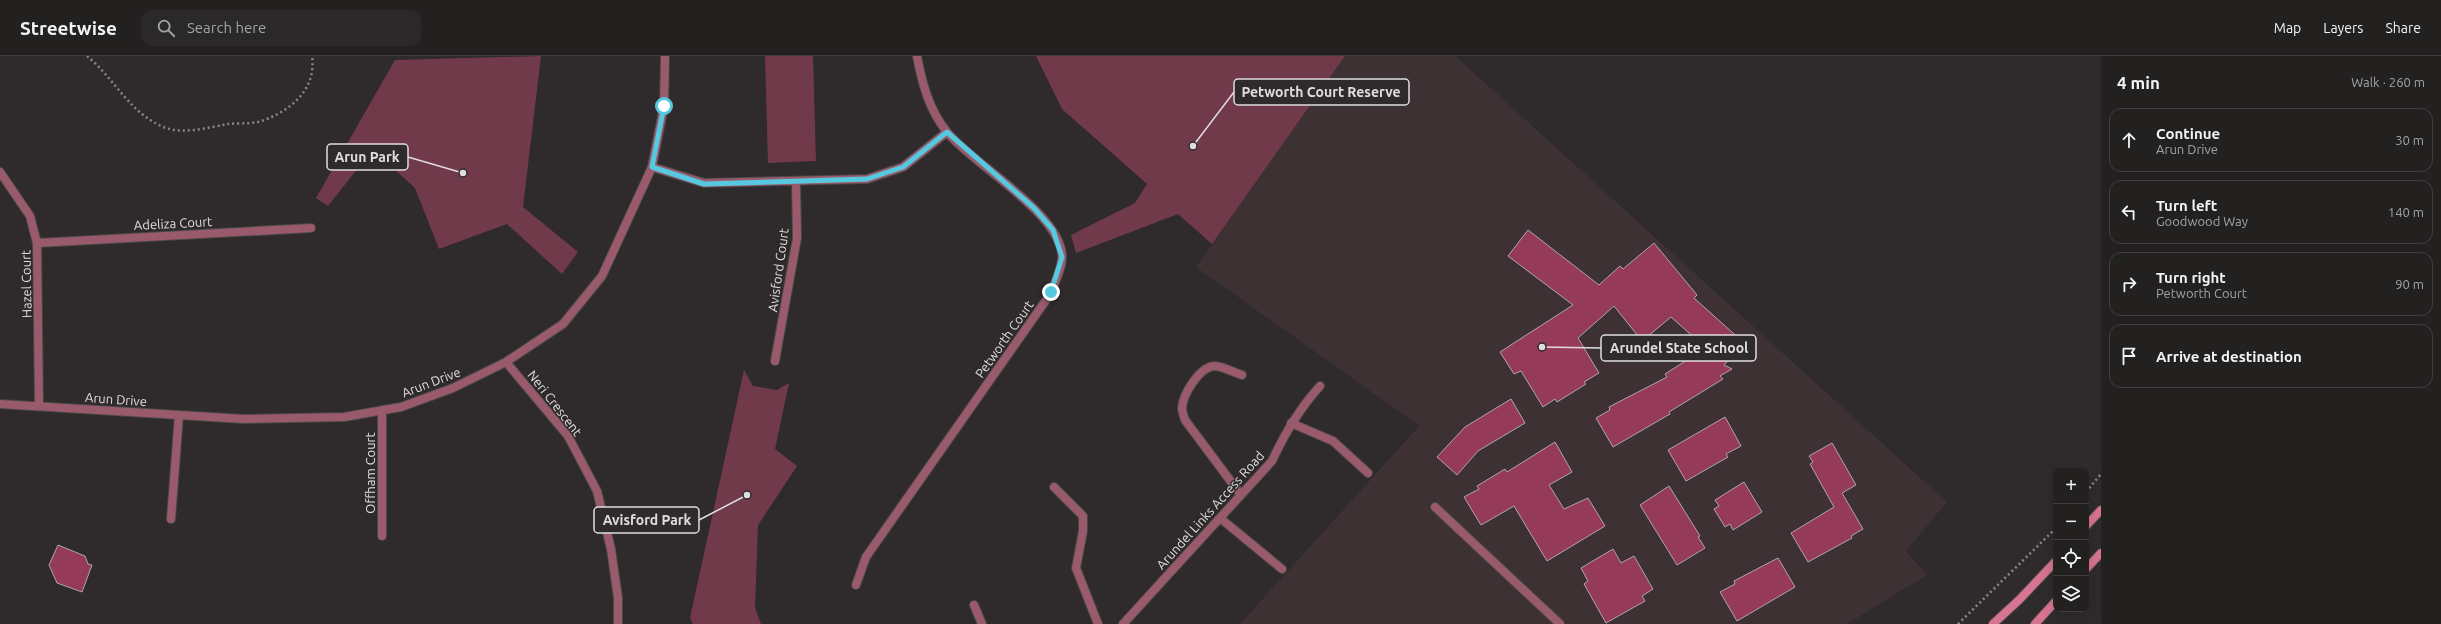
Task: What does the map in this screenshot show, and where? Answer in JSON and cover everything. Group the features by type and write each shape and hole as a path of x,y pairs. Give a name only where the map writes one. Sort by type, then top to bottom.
{"main road":[{"path":"2089,523 2101,510"},
{"path":"2089,566 2101,553"},
{"path":"1994,624 2053,564"},
{"path":"2035,624 2053,604"}],"street":[{"name":"Arun Drive","path":"0,404 244,419 344,417 401,407 453,388 506,362 563,324 602,276 652,167 664,106 665,56"},
{"name":"Petworth Court","path":"856,585 866,557 1051,292 1062,257 1053,230 1034,208 947,132 924,91 917,56"},
{"path":"652,167 704,184 867,179 903,167 947,132"},
{"name":"Hazel Court","path":"0,172 30,216 37,243 39,406"},
{"name":"Avisford Court","path":"775,361 797,238 796,182"},
{"name":"Adeliza Court","path":"37,243 311,228"},
{"name":"Neri Crescent","path":"506,362 568,436 597,491 611,549 618,598 618,624"},
{"path":"1241,495 1185,420 1182,409 1184,398 1206,369 1214,366 1222,367 1242,375"},
{"name":"Arundel Links Access Road","path":"1123,624 1272,461 1291,423 1320,386"},
{"name":"Offham Court","path":"382,410 382,536"},
{"path":"171,519 179,415"},
{"path":"1291,423 1333,441 1368,473"},
{"path":"1054,487 1083,516 1083,531 1076,568 1098,624"},
{"path":"1435,507 1560,624"},
{"path":"1220,518 1282,569"},
{"path":"974,605 982,624"}],"path":[{"path":"87,56 147,118 170,130 196,130 229,124 257,122 286,112 298,100 308,85 314,68 312,56"},
{"path":"2089,488 2101,474"},
{"path":"1958,624 2053,531"}],"shaded area":[{"path":"541,56 523,207 578,252 562,274 507,224 439,249 415,188 382,158 366,158 328,206 316,198 395,60"},
{"path":"765,56 813,56 816,161 768,163"},
{"path":"1036,56 1345,56 1212,244 1178,214 1076,253 1071,235 1135,203 1147,184 1062,109"},
{"path":"1345,56 1455,56 1947,502 1906,551 1927,575 1847,624 1240,624 1419,426 1196,267"},
{"path":"744,370 753,386 777,390 789,383 775,449 797,466 758,525 755,608 761,624 693,624 690,618"}],"building":[{"path":"1528,230 1599,285 1620,266 1623,269 1654,243 1697,295 1694,298 1744,343 1724,365 1732,369 1720,376 1723,379 1669,412 1670,414 1613,447 1596,418 1610,410 1609,407 1667,377 1665,374 1706,348 1671,317 1642,341 1614,306 1578,338 1599,373 1584,382 1586,384 1557,402 1555,399 1543,407 1521,371 1514,374 1500,352 1573,305 1508,256"},
{"path":"1511,399 1525,423 1478,451 1457,475 1437,457 1465,427"},
{"path":"1725,417 1741,446 1726,454 1728,457 1686,481 1668,450"},
{"path":"1555,442 1572,472 1549,485 1564,509 1588,498 1605,526 1547,561 1514,506 1481,525 1464,497 1479,489 1477,486 1505,469 1507,472"},
{"path":"1832,443 1856,485 1842,493 1863,529 1851,536 1852,538 1808,562 1791,533 1834,507 1810,464 1813,462 1809,456"},
{"path":"1744,482 1762,512 1733,530 1730,524 1725,527 1714,509 1719,506 1715,500"},
{"path":"1669,486 1700,536 1698,537 1705,548 1677,565 1640,505"},
{"path":"58,545 85,556 88,564 92,565 82,592 57,583 49,565"},
{"path":"1613,549 1621,563 1634,556 1653,589 1642,596 1645,601 1606,623 1584,584 1588,581 1581,568"},
{"path":"1778,558 1795,587 1737,621 1720,592 1735,584 1734,581"}],"place":[{"name":"Petworth Court Reserve","path":"1193,146"},
{"name":"Arun Park","path":"463,173"},
{"name":"Arundel State School","path":"1542,347"},
{"name":"Avisford Park","path":"747,495"}],"route":[{"path":"664,106 652,167 704,184 821,182 867,179 903,167 947,132 1034,208 1053,230 1062,257 1051,292"}]}
